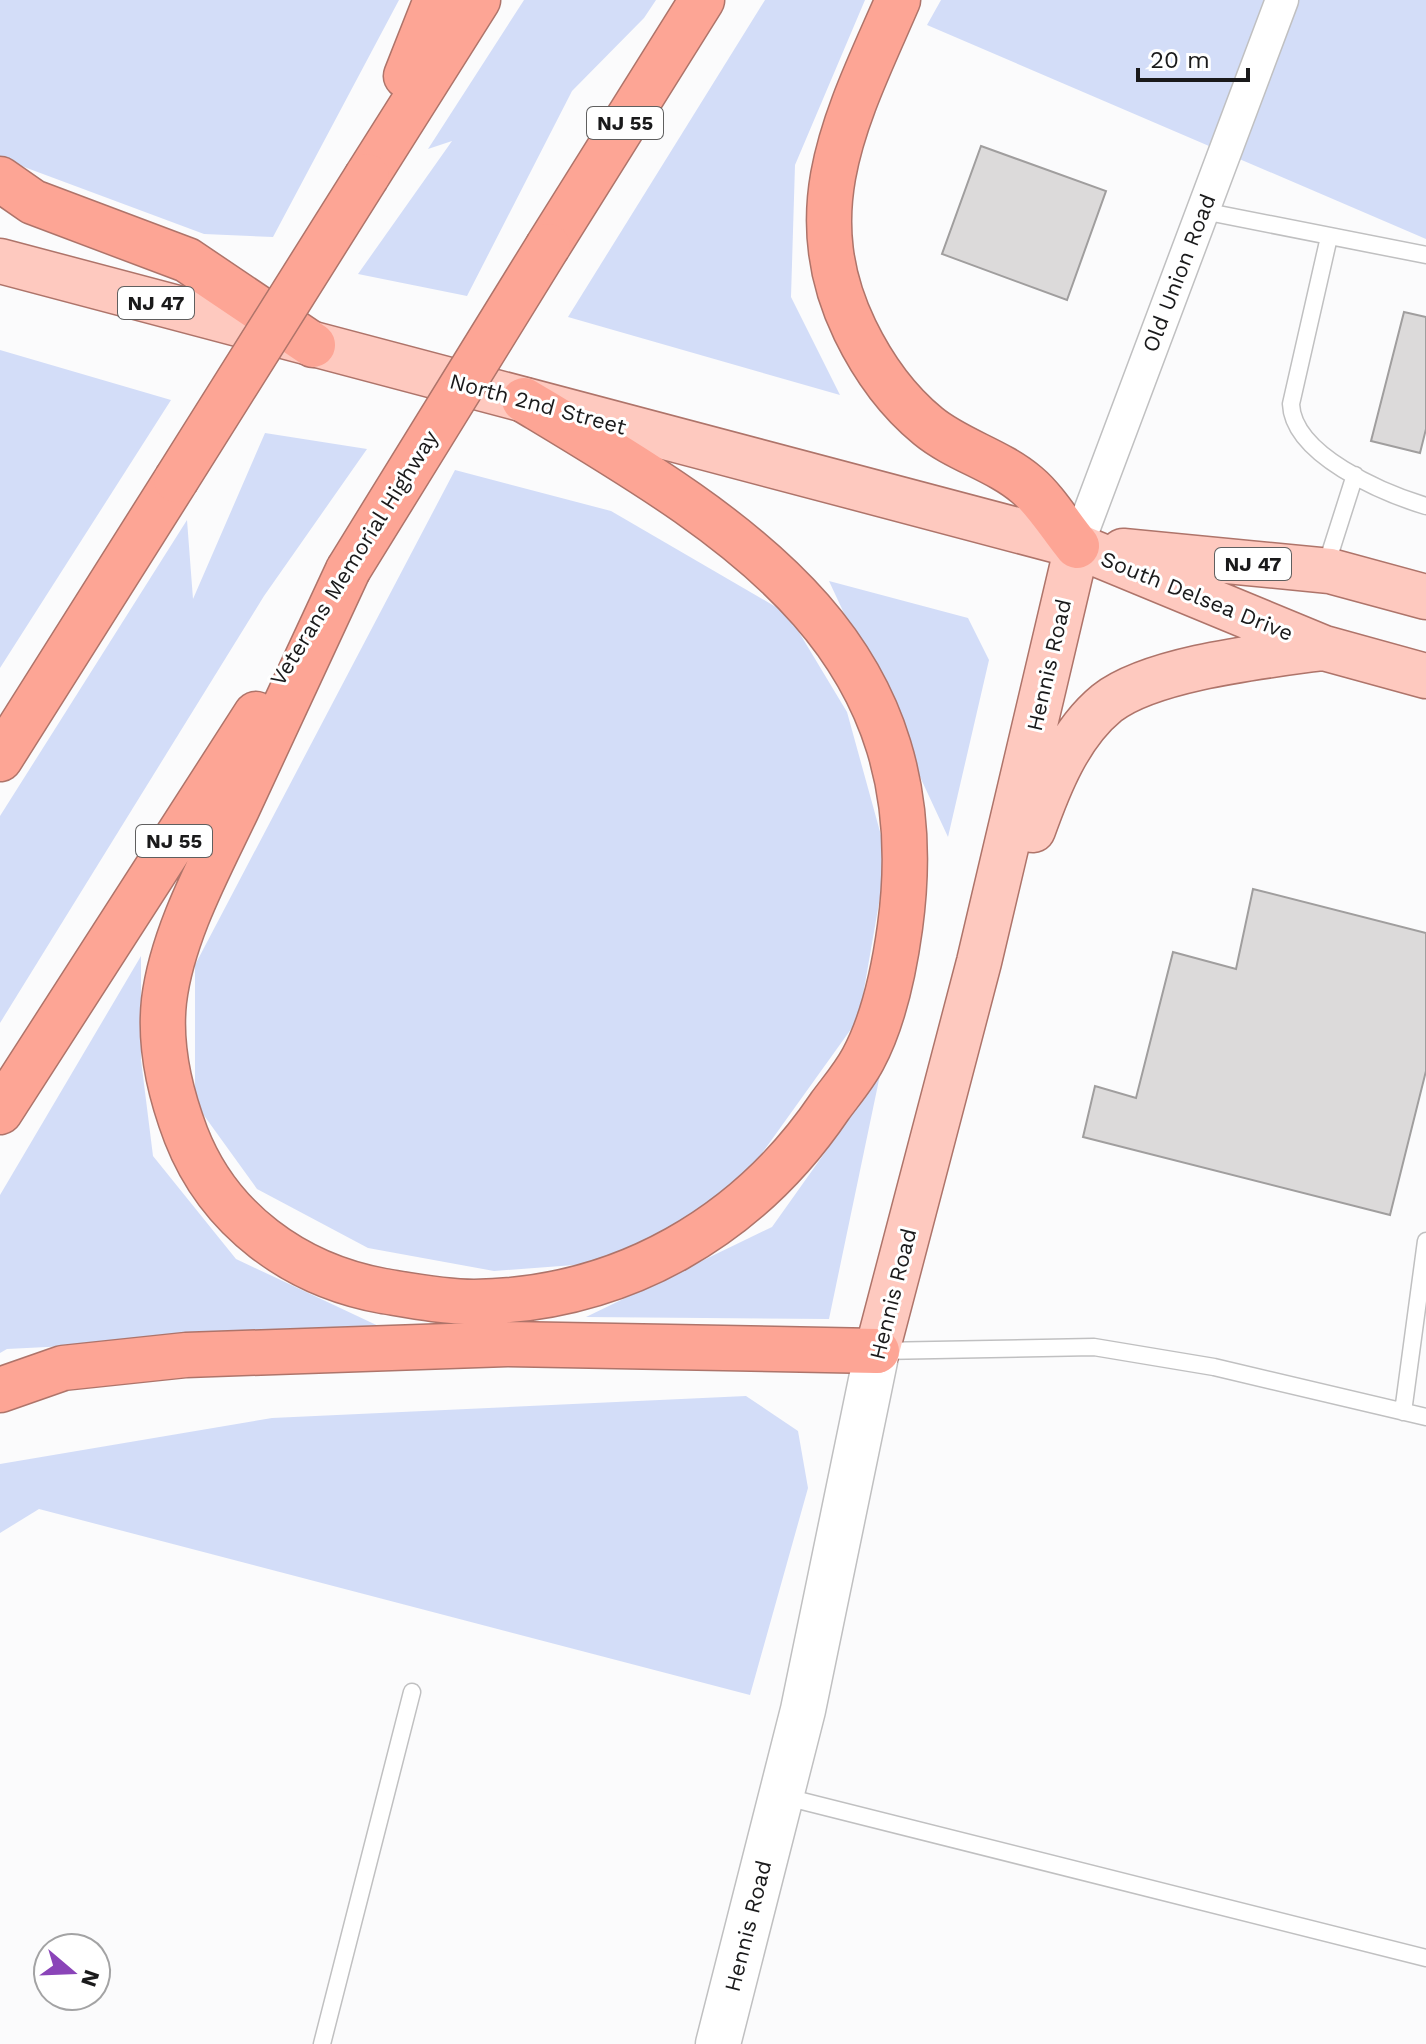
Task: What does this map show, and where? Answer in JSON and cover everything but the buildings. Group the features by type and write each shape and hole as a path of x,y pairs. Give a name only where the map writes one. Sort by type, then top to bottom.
{"highway":[{"path":"367,176 436,0"},
{"path":"0,759 478,0"},
{"name":"Veterans Memorial Highway","path":"0,1112 348,570 702,0"},
{"path":"898,0 855,98 831,177 827,226 842,302 873,368 897,397 929,427 1027,485 1077,546"},
{"path":"0,179 33,202 187,260 313,345"},
{"path":"348,570 206,874 175,954 164,1000 163,1043 177,1111 195,1159 221,1199 245,1226 318,1272 362,1287 471,1302 580,1289 693,1241 775,1178 803,1147 863,1059 883,1006 896,955 904,896 904,838 895,775 878,715 857,669 818,617 760,558 642,471 524,400"},
{"path":"0,1390 63,1368 186,1355 507,1344 877,1351"}],"main road":[{"name":"North 2nd Street","path":"0,261 1077,546"},
{"name":"South Delsea Drive","path":"1077,546 1324,571 1426,597"},
{"name":"South Delsea Drive","path":"1077,546 1324,648 1426,676"},
{"name":"Hennis Road","path":"877,1351 979,962 1077,546"},
{"path":"979,962 1011,911 1050,782 1081,731 1108,702 1164,677 1324,648"}],"street":[{"name":"Old Union Road","path":"1077,546 1282,0"},
{"name":"Hennis Road","path":"718,2044 803,1710 877,1351"}],"lane":[{"path":"1203,211 1426,255"},
{"path":"1329,237 1291,404 1292,421 1300,433 1355,475 1388,493 1426,506"},
{"path":"1324,571 1355,475"},
{"path":"1403,1412 1426,1241"},
{"path":"877,1351 1094,1347 1214,1367 1426,1417"},
{"path":"322,2044 412,1692"},
{"path":"781,1795 1426,1958"}],"shaded area":[{"path":"0,0 399,0 273,237 204,234 0,158"},
{"path":"524,0 656,0 644,18 572,91 467,296 358,274 452,141 428,149"},
{"path":"765,0 865,0 795,165 791,297 840,395 568,317"},
{"path":"941,0 1426,0 1426,239 927,25"},
{"path":"0,350 171,400 0,668"},
{"path":"265,433 367,449 264,596 0,1023 0,816 187,520 193,599"},
{"path":"455,470 611,511 788,614 847,712 887,857 859,1018 727,1202 614,1262 494,1271 368,1248 257,1189 195,1103 195,965"},
{"path":"829,581 968,618 989,660 948,837"},
{"path":"141,956 141,1060 153,1156 236,1259 387,1330 7,1349 0,1353 0,1195"},
{"path":"880,1075 829,1319 586,1317 772,1227"},
{"path":"746,1396 798,1431 808,1488 750,1695 39,1509 0,1533 0,1464 272,1418"}]}
